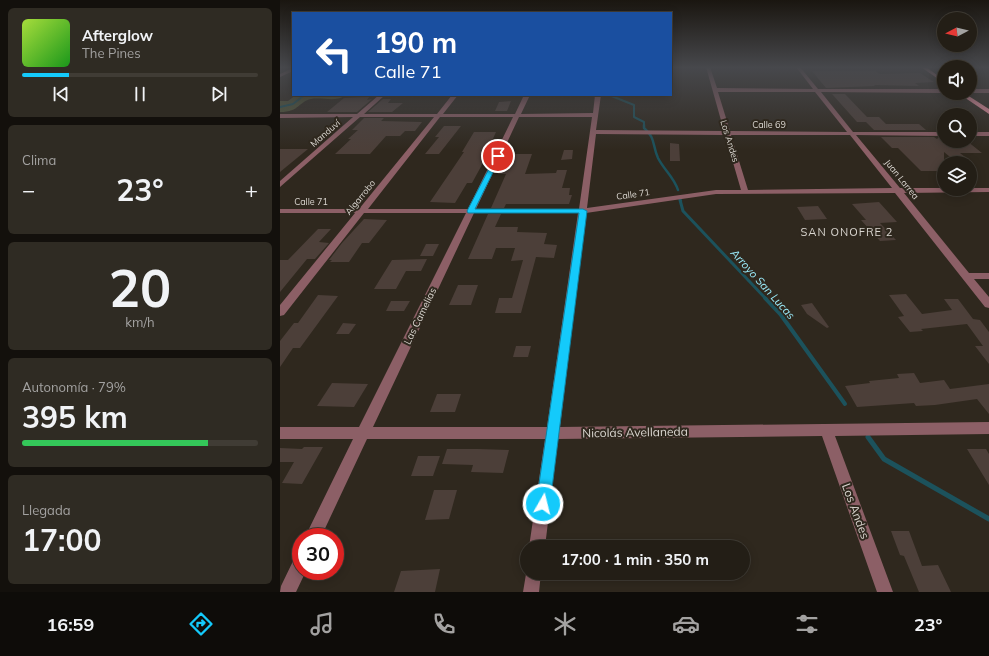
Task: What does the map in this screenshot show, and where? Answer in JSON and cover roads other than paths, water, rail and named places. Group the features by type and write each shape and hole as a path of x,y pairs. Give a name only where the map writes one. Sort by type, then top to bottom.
{"main road":[{"path":"971,100 989,112"}],"street":[{"name":"Los Andes","path":"715,95 745,191"},
{"name":"Juan Larrea","path":"821,95 989,304"},
{"name":"Manduví","path":"280,185 381,96"},
{"name":"Algarrobo","path":"280,312 363,211 454,96"},
{"name":"Las Camelias","path":"318,528 527,96"},
{"path":"538,540 598,96"},
{"path":"280,116 596,115"},
{"name":"Calle 69","path":"593,132 937,134"},
{"path":"977,134 989,134"},
{"name":"Calle 71","path":"280,211 583,211 716,192 989,190"},
{"path":"966,276 989,276"},
{"name":"Nicolás Avellaneda","path":"280,433 553,433 989,428"},
{"name":"Los Andes","path":"826,430 885,592"},
{"path":"287,592 293,580"},
{"path":"531,592 532,580"}],"waterway":[{"path":"280,107 293,104 303,96"},
{"name":"Arroyo San Lucas","path":"612,96 634,105 634,117 644,122 644,128 652,138 658,158 674,181 678,190"},
{"name":"Arroyo San Lucas","path":"680,200 683,211 766,299"},
{"name":"Arroyo San Lucas","path":"765,298 781,315 845,404"},
{"name":"Arroyo San Lucas","path":"868,437 884,459 989,519"}],"district":[{"name":"SAN ONOFRE 2","path":"847,232"}]}
